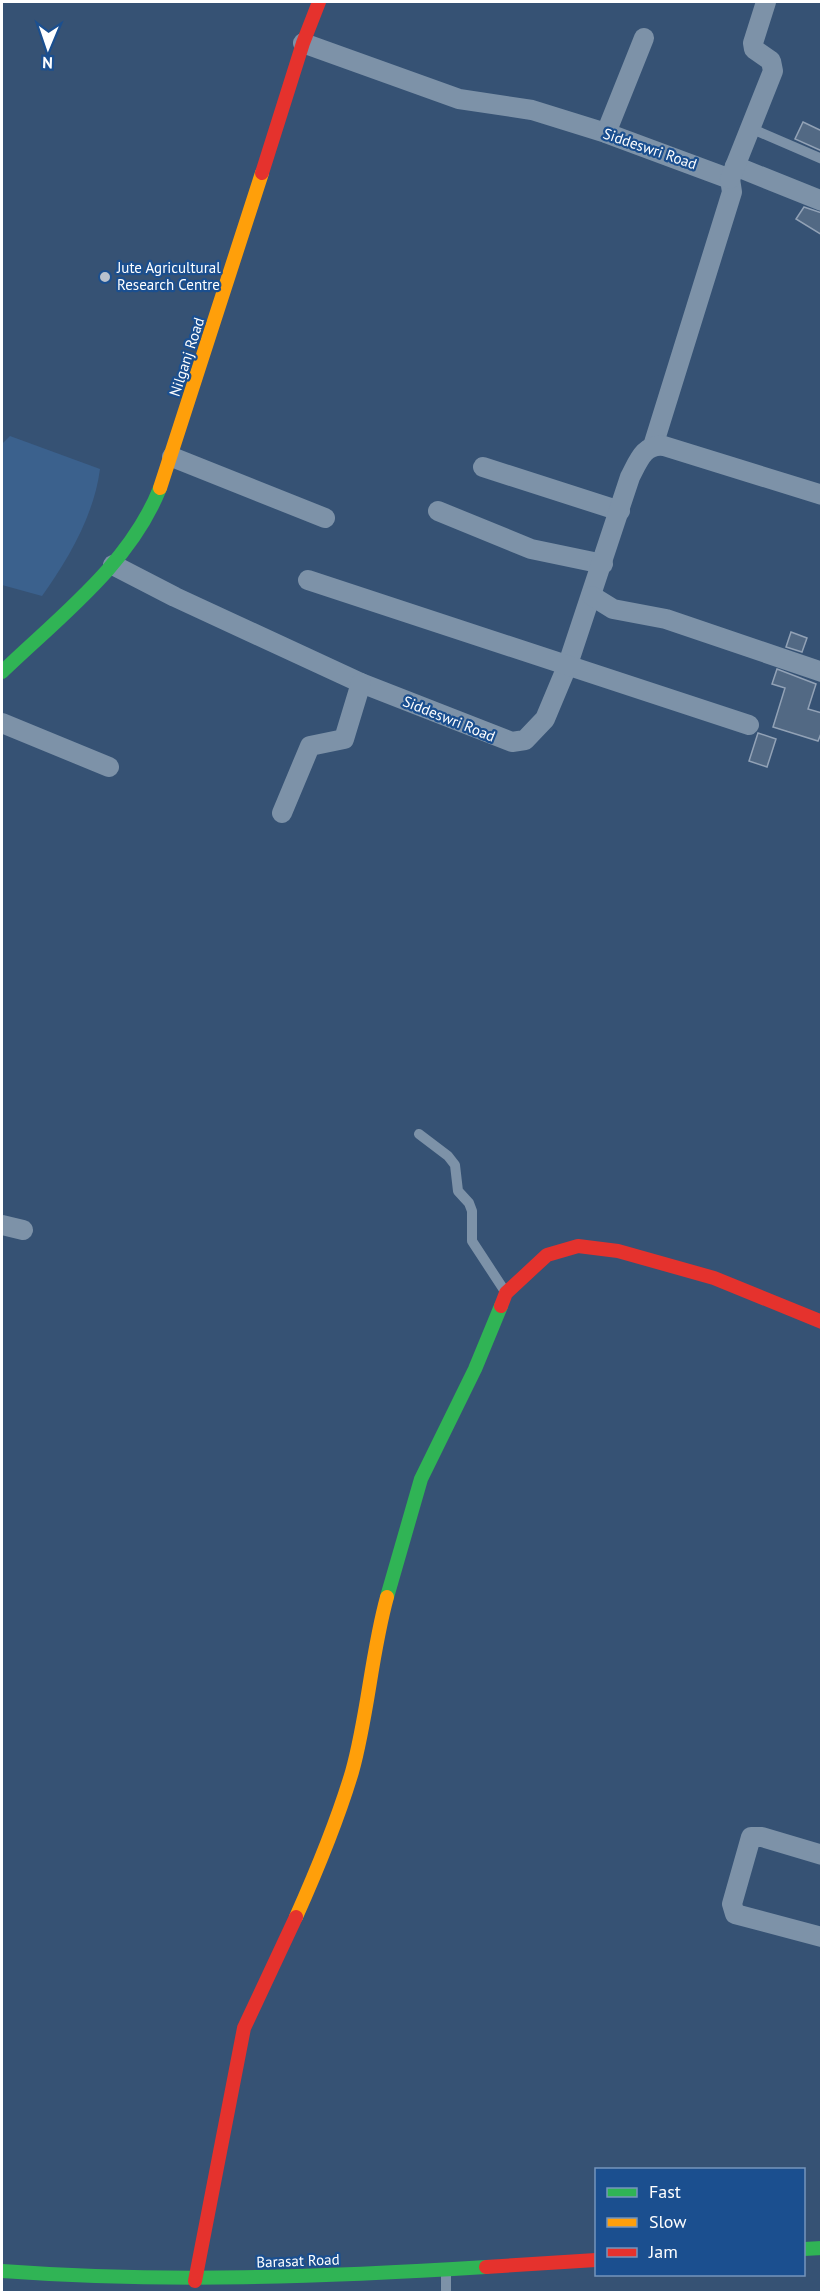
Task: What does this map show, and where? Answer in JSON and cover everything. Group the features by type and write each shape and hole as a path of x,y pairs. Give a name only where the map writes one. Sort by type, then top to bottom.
{"street":[{"name":"Nilganj Road","path":"2,672 112,565 134,539 154,503 172,458 303,43 319,2"},
{"path":"766,2 753,44 754,49 771,61 773,71 733,173 822,201"},
{"path":"606,133 644,38"},
{"name":"Siddeswri Road","path":"112,565 175,597 361,683 512,742 525,740 537,731 545,719 568,664 592,596 630,477 640,457 653,446 732,192 733,173 532,110 459,99 303,43"},
{"path":"653,446 664,446 822,495"},
{"path":"172,458 325,518"},
{"path":"483,467 620,511"},
{"path":"438,511 531,549 603,564"},
{"path":"308,580 749,725"},
{"path":"592,596 613,609 666,619 822,672"},
{"path":"282,813 310,746 344,739 361,683"},
{"path":"2,723 109,767"},
{"path":"2,1225 23,1230"},
{"path":"195,2281 244,2028 316,1873 352,1771 384,1604 421,1479 434,1448 475,1369 506,1293 547,1255 578,1246 596,1247 714,1278 822,1322"},
{"path":"822,1855 762,1837 752,1837 732,1904 735,1914 822,1937"},
{"path":"805,2249 822,2248"},
{"name":"Barasat Road","path":"2,2271 80,2285 336,2276 595,2260"}],"lane":[{"path":"750,128 822,159"},
{"path":"419,1134 448,1156 455,1165 458,1191 469,1203 472,1211 472,1241 506,1293"},
{"path":"446,2268 446,2292"}],"water":[{"path":"10,436 100,469 92,503 79,536 62,567 42,596 2,585 2,444"}],"building":[{"path":"803,122 822,131 822,151 795,139"},
{"path":"804,207 822,213 822,235 796,219"},
{"path":"791,632 807,638 802,652 786,647"},
{"path":"777,669 816,684 808,709 822,713 822,731 818,741 773,727 785,688 772,684"},
{"path":"758,733 776,739 767,767 749,761"}],"traffic: fast":[{"path":"2,672 69,610 112,565 131,541 160,488"},
{"path":"387,1597 421,1479 475,1369 501,1306"},
{"path":"805,2249 822,2248"},
{"path":"2,2271 184,2278 365,2274 486,2267"}],"traffic: slow":[{"path":"160,488 262,173"},
{"path":"296,1917 326,1846 352,1772 387,1597"}],"traffic: jam":[{"path":"262,173 303,43 319,2"},
{"path":"501,1306 506,1293 547,1255 578,1246 618,1251 714,1278 822,1322"},
{"path":"195,2281 244,2028 296,1917"},
{"path":"486,2267 595,2260"}],"place":[{"name":"Jute Agricultural Research Centre","path":"105,277"}]}
